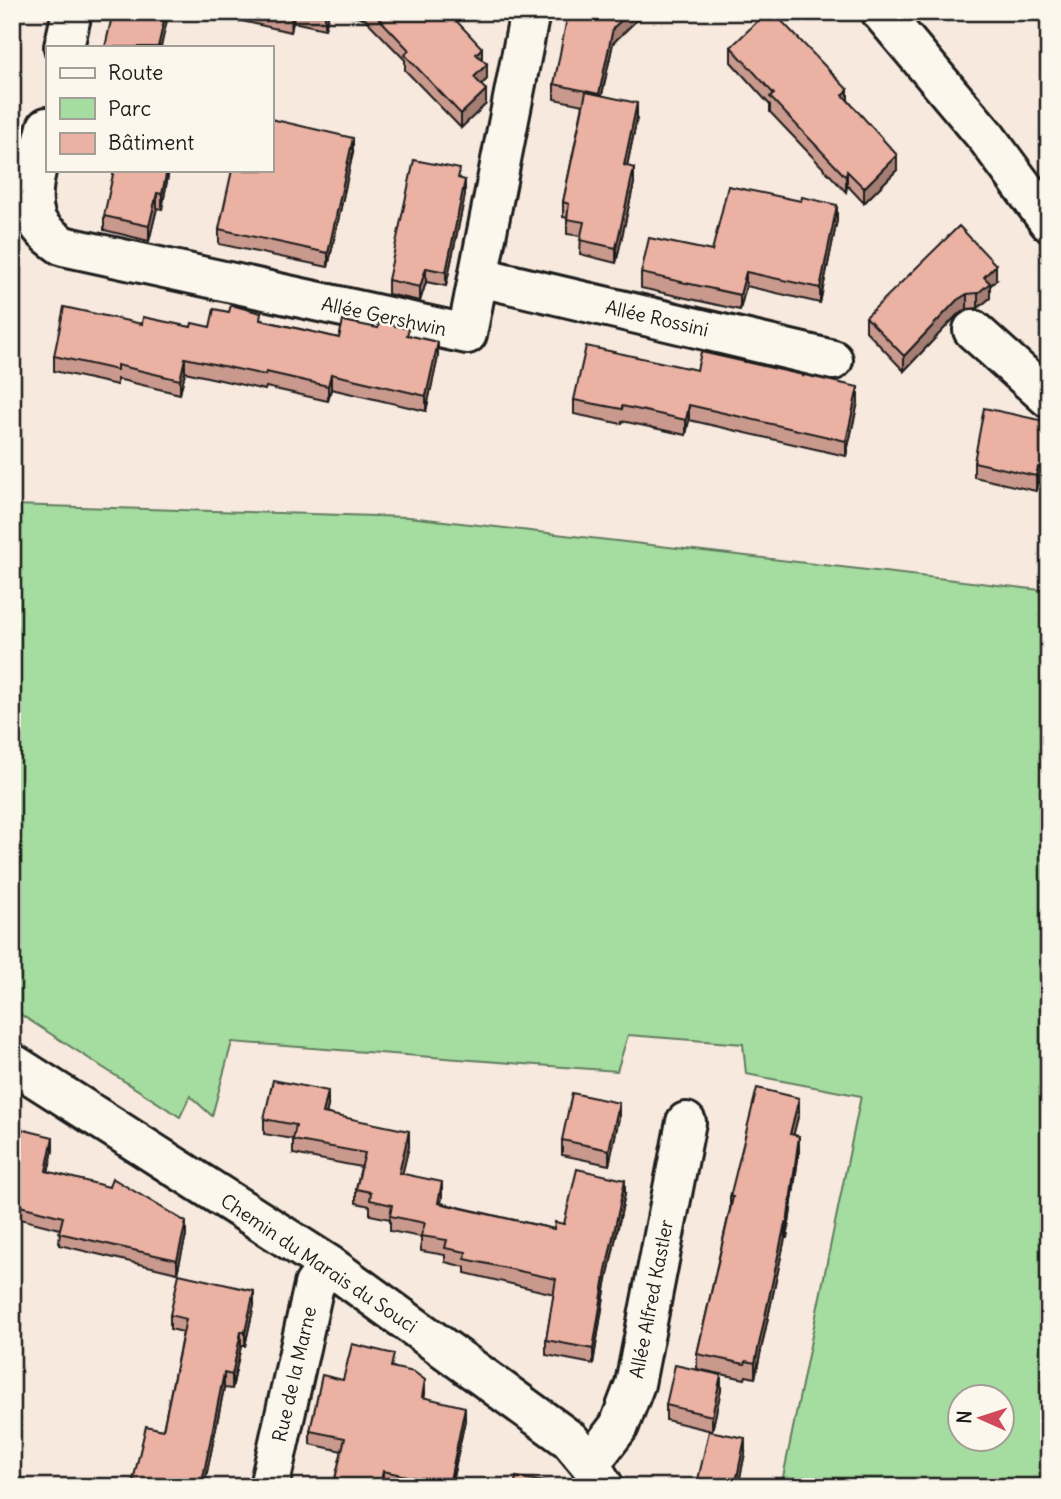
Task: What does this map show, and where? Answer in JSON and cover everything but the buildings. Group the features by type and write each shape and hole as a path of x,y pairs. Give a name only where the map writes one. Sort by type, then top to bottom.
{"street":[{"path":"64,46 72,12"},
{"name":"Allée Gershwin","path":"46,132 32,198 37,221 47,235 63,246 467,334 530,12"},
{"path":"881,12 987,138 1049,222"},
{"name":"Allée Rossini","path":"480,277 833,360"},
{"path":"973,330 1049,398"},
{"name":"Chemin du Marais du Souci","path":"12,1063 329,1265 570,1440 597,1476"},
{"name":"Allée Alfred Kastler","path":"597,1476 635,1384 686,1122"},
{"name":"Rue de la Marne","path":"269,1487 314,1284 329,1265"}],"green space":[{"path":"12,505 409,517 1049,591 1049,1487 781,1487 861,1096 746,1074 743,1044 628,1035 617,1071 232,1042 212,1116 190,1096 180,1117 12,1009"}]}
